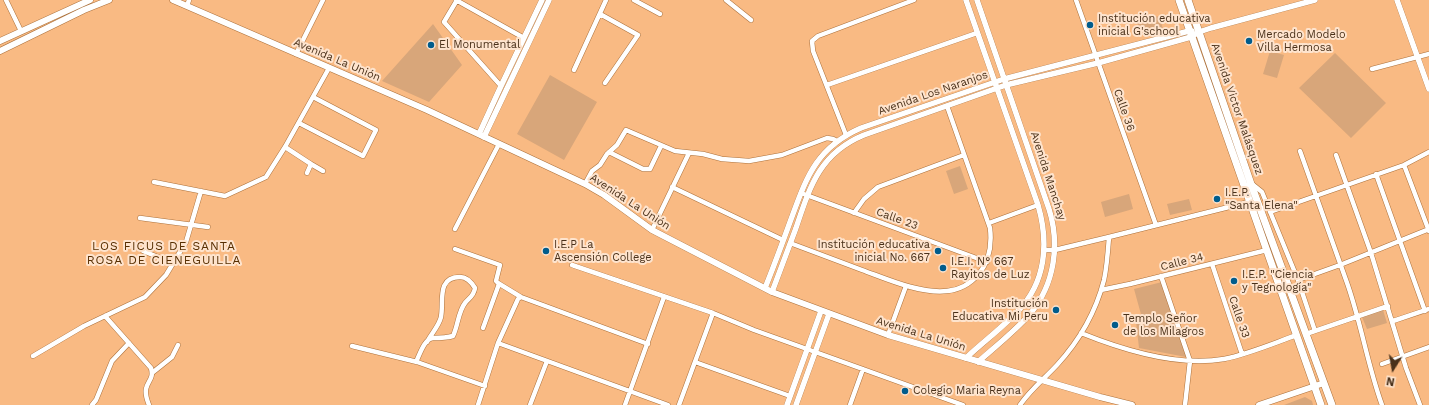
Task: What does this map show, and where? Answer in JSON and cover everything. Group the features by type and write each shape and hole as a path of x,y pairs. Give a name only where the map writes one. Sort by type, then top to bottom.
{"main road":[{"path":"0,41 90,0"},
{"path":"0,51 84,10 109,0"},
{"name":"Avenida La Unión","path":"173,0 188,3 296,54 414,104 585,184 604,195 652,230 772,292 888,335 1121,404 1132,405"},
{"name":"Avenida Victor Malásquez","path":"1179,0 1321,405"},
{"name":"Avenida Victor Malásquez","path":"1188,0 1251,184 1332,405"},
{"path":"1258,405 1272,403 1324,383"}],"street":[{"path":"6,0 21,31"},
{"path":"296,54 323,0"},
{"path":"501,86 444,22 457,0 524,38"},
{"path":"482,136 501,86 542,0"},
{"path":"482,136 549,0"},
{"path":"574,70 606,0"},
{"path":"634,0 660,14"},
{"path":"726,0 751,20"},
{"name":"Avenida Manchay","path":"966,0 1038,205 1044,232 1042,267 1036,283 1024,304 1014,315 966,358"},
{"name":"Avenida Manchay","path":"977,0 1052,216 1055,230 1055,250 1050,276 1044,291 1034,308 1020,324 978,362"},
{"name":"Calle 36","path":"1076,0 1156,226"},
{"name":"Avenida Los Naranjos","path":"765,288 808,176 815,164 826,151 846,135 876,123 1004,79 1096,55 1199,32 1300,2 1315,0"},
{"path":"1397,0 1429,89"},
{"path":"846,135 828,85 813,51 812,41 815,38 911,1"},
{"path":"600,14 638,35 605,83"},
{"path":"828,85 977,33"},
{"name":"Avenida Los Naranjos","path":"772,292 807,196 821,168 831,155 843,146 864,135 996,88 1098,63 1190,34"},
{"path":"1372,69 1429,54"},
{"path":"154,182 226,196 266,177 299,123 329,68"},
{"path":"299,123 363,156 376,130 313,97"},
{"path":"790,243 906,286 937,291 952,291 960,288 970,281 980,272 987,262 991,240 989,223 947,106"},
{"path":"585,184 592,171 600,165 617,145 626,130 675,151 722,159 748,161 782,155 827,138 833,139 837,142"},
{"path":"455,229 499,144"},
{"path":"610,152 643,169 650,169 661,146"},
{"path":"285,147 323,171"},
{"path":"1300,151 1346,279 1370,364 1372,378 1382,405"},
{"path":"1270,212 1404,165 1429,152"},
{"path":"652,230 689,153"},
{"path":"854,213 864,199 878,187 964,155"},
{"path":"1336,155 1371,253 1420,405"},
{"path":"307,173 311,164"},
{"path":"1298,280 1429,230 1404,165"},
{"path":"1376,174 1400,242 1427,310 1393,321"},
{"path":"1251,184 1262,192 1298,280 1315,331"},
{"path":"672,187 783,240"},
{"path":"33,356 84,326 145,297 166,275 186,242 201,191"},
{"name":"Calle 23","path":"801,193 987,262"},
{"path":"1044,250 1055,250 1249,202"},
{"path":"989,223 1038,205"},
{"path":"140,218 208,227"},
{"path":"1020,405 1026,396 1064,358 1081,333 1101,290 1106,271 1110,237"},
{"path":"456,248 500,265 496,281 521,297 648,344"},
{"name":"Calle 34","path":"1101,290 1266,250"},
{"path":"143,251 173,263"},
{"name":"Calle 33","path":"1212,264 1242,354"},
{"path":"572,265 713,313 754,330 963,405"},
{"path":"1161,276 1190,361 1185,405"},
{"path":"416,362 441,316 441,299 444,286 453,278 463,277 468,280 475,288 474,292 462,308 453,336 447,338 432,338 427,342"},
{"path":"483,328 499,284"},
{"path":"888,335 906,286"},
{"path":"478,405 498,343 518,300 521,297"},
{"path":"625,405 664,297"},
{"path":"1306,334 1388,306"},
{"path":"787,405 821,311"},
{"path":"679,405 713,313"},
{"path":"796,405 829,314"},
{"path":"105,316 151,368 152,378 146,388 149,405"},
{"path":"1081,333 1120,348 1151,355 1190,361 1212,361 1242,354 1297,335"},
{"path":"92,405 96,400 112,361 129,343"},
{"path":"498,343 668,405"},
{"path":"152,373 172,357 178,345"},
{"path":"352,346 416,362 485,386"},
{"path":"1382,364 1429,347"},
{"path":"530,405 547,361"},
{"path":"695,362 790,396"},
{"path":"850,405 863,369"}],"shaded area":[{"path":"1159,16 1163,29 1141,35 1137,22"},
{"name":"El Monumental","path":"433,24 462,65 429,102 382,81"},
{"path":"1270,51 1284,55 1277,78 1263,74"},
{"path":"1335,53 1386,103 1351,138 1299,88"},
{"path":"550,75 597,102 564,160 517,134"},
{"path":"960,166 968,189 954,194 946,171"},
{"path":"1129,194 1133,209 1105,217 1101,202"},
{"path":"1189,199 1192,210 1170,215 1167,204"},
{"path":"1162,282 1186,357 1139,348 1136,321 1137,319 1142,318 1134,289"},
{"path":"1383,310 1387,323 1367,329 1362,317"},
{"path":"1305,397 1312,401 1313,405 1284,405"}],"place":[{"name":"Institución educativa inicial G'school","path":"1090,25"},
{"name":"Mercado Modelo Villa Hermosa","path":"1249,41"},
{"name":"El Monumental","path":"431,45"},
{"name":"I.E.P. \"Santa Elena\"","path":"1217,199"},
{"name":"I.E.P La Ascensión College","path":"546,251"},
{"name":"Institución educativa inicial No. 667","path":"938,251"},
{"name":"I.E.I. N° 667 Rayitos de Luz","path":"943,268"},
{"name":"I.E.P. \"Ciencia y Tegnología\"","path":"1234,281"},
{"name":"Institución Educativa Mi Peru","path":"1056,310"},
{"name":"Templo Señor de los Milagros","path":"1115,325"},
{"name":"Colegio Maria Reyna","path":"905,391"}],"district":[{"name":"LOS FICUS DE SANTA ROSA DE CIENEGUILLA","path":"164,253"}]}
